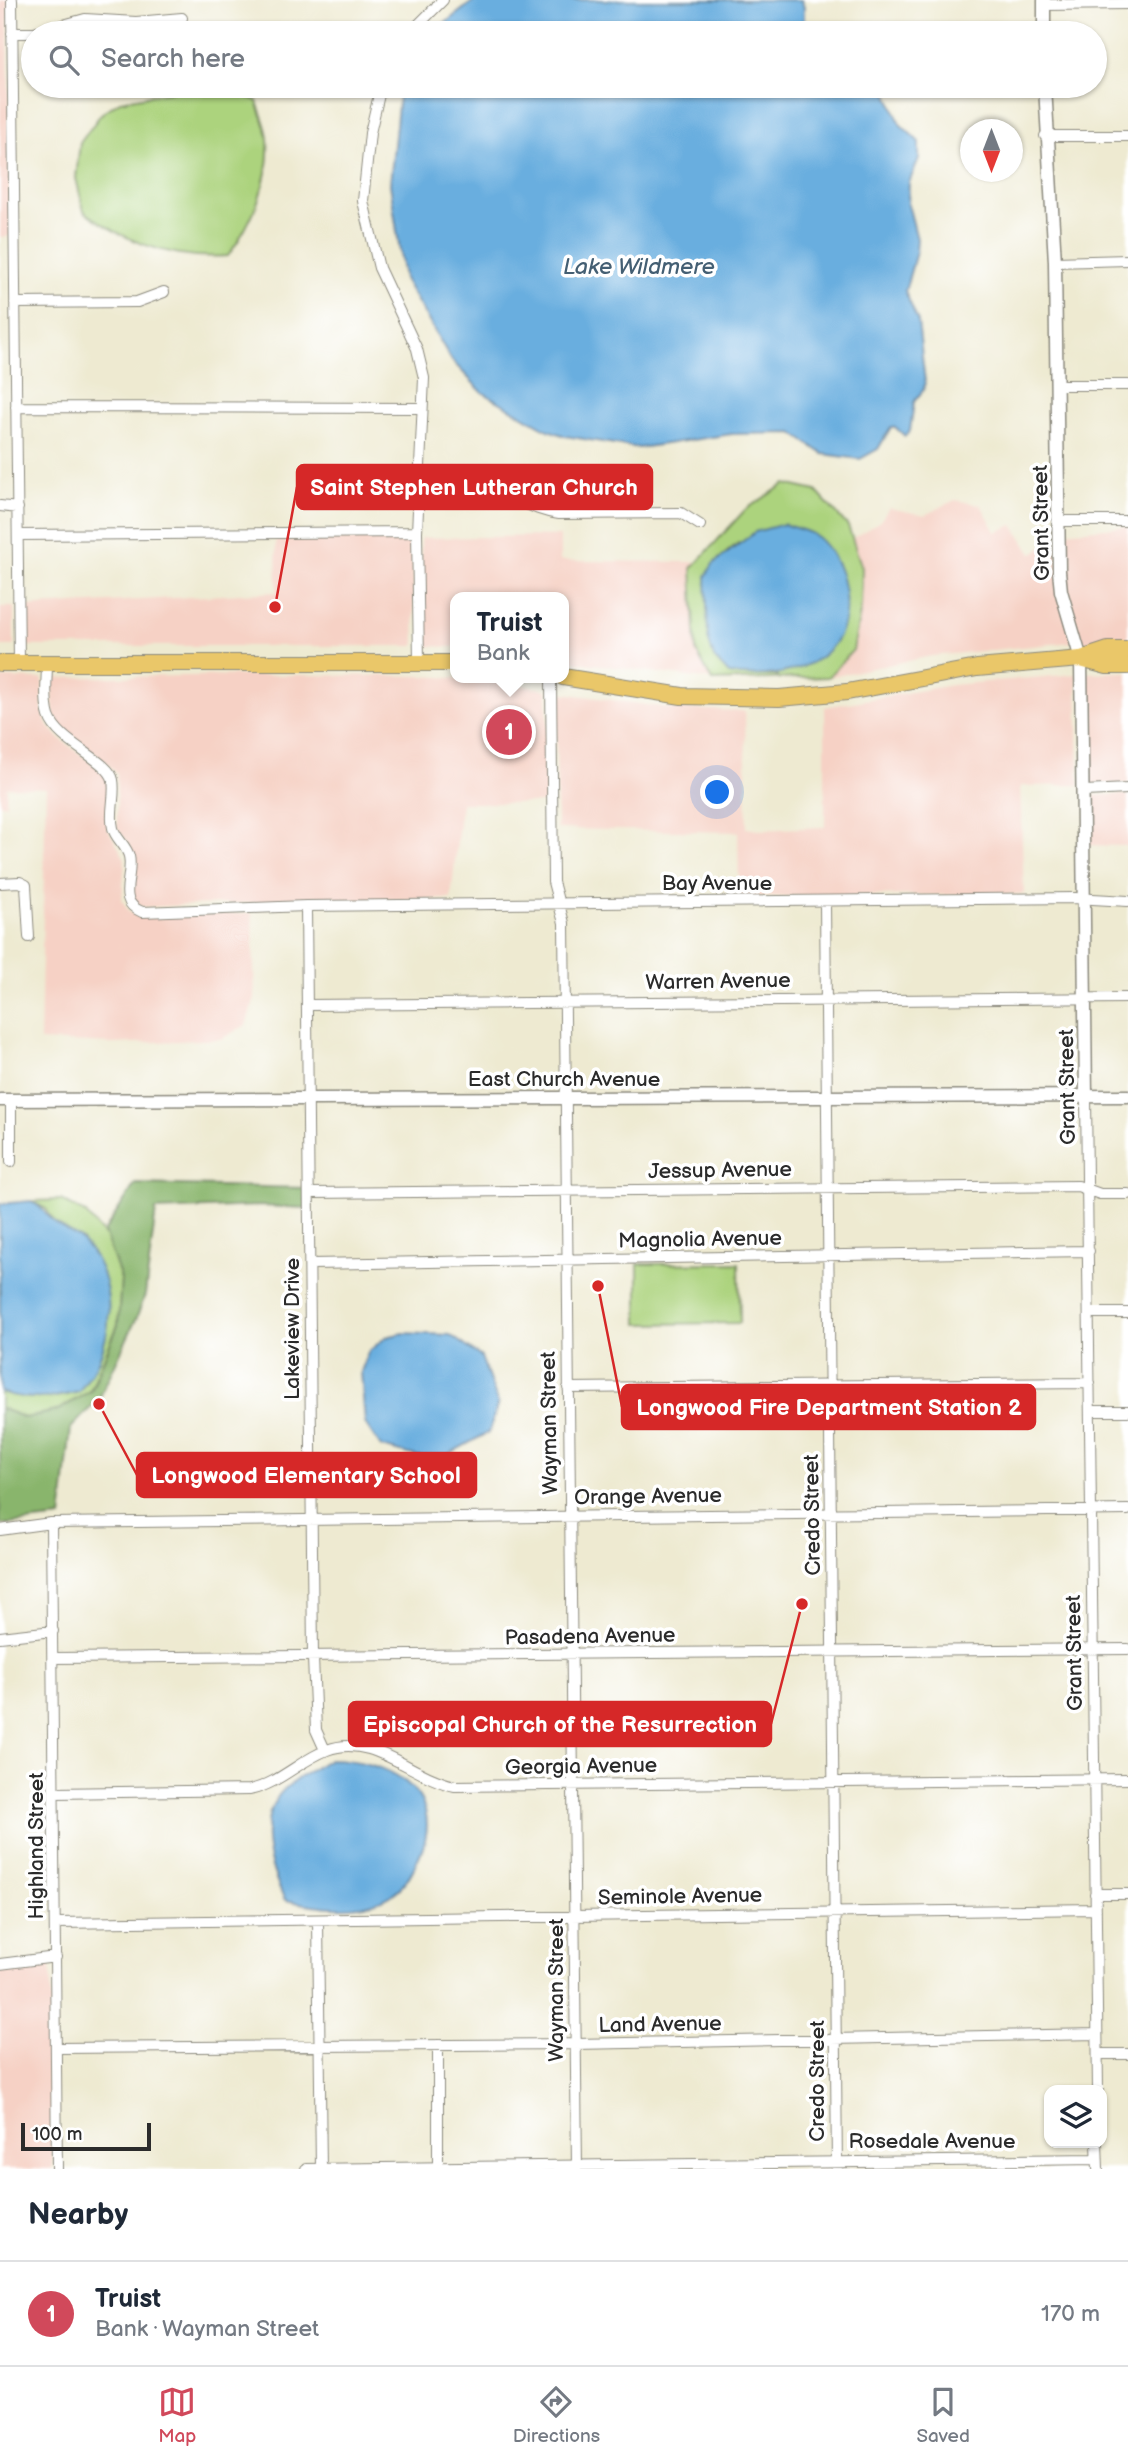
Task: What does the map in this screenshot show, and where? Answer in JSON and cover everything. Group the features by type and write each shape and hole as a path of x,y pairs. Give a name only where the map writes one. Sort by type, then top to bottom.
{"main road":[{"path":"569,678 682,696 779,698 867,689 993,666 1081,659 1108,650 1128,650"},
{"path":"1081,659 1107,666 1128,666"},
{"path":"0,663 450,663"}],"street":[{"path":"12,0 19,663"},
{"path":"422,21 443,0"},
{"path":"1044,21 1044,2 1128,4"},
{"path":"146,21 181,18"},
{"path":"78,21 118,21"},
{"path":"12,33 21,33"},
{"path":"378,98 370,133 363,201 379,268 423,364 421,490 416,532 419,662"},
{"name":"Grant Street","path":"1045,98 1045,136 1055,262 1061,591 1081,659 1098,2085"},
{"path":"1045,136 1128,136"},
{"path":"1055,262 1128,260"},
{"path":"15,303 137,302 164,292"},
{"path":"1057,385 1128,385"},
{"path":"16,407 422,408"},
{"path":"421,490 429,497 460,496 469,491 498,490 546,512 681,513 700,525"},
{"path":"0,506 18,508"},
{"path":"1059,521 1128,521"},
{"path":"18,535 416,532"},
{"name":"Bay Avenue","path":"47,663 50,719 61,734 104,766 113,778 113,830 125,845 130,858 127,900 133,909 142,912 306,906 1128,901"},
{"name":"Wayman Street","path":"551,683 553,882 564,923 577,2167"},
{"path":"1084,791 1128,789"},
{"path":"0,883 20,882 26,885 29,937"},
{"name":"Credo Street","path":"825,902 837,2165"},
{"name":"Lakeview Drive","path":"306,906 313,1658 316,1730 325,1750"},
{"name":"Warren Avenue","path":"308,1005 1128,998"},
{"name":"East Church Avenue","path":"5,1101 1128,1096"},
{"path":"5,1101 11,1162"},
{"name":"Jessup Avenue","path":"310,1193 1077,1186 1100,1194 1128,1194"},
{"name":"Magnolia Avenue","path":"311,1264 1089,1251"},
{"path":"1089,1313 1128,1313"},
{"path":"568,1388 1090,1384"},
{"path":"1090,1411 1128,1411"},
{"name":"Orange Avenue","path":"0,1530 51,1523 1128,1510"},
{"name":"Highland Street","path":"51,1523 57,2169"},
{"path":"0,1637 53,1631"},
{"name":"Pasadena Avenue","path":"53,1658 313,1658 1128,1649"},
{"name":"Georgia Avenue","path":"55,1793 250,1790 267,1786 325,1750 340,1746 365,1748 435,1782 455,1786 1128,1779"},
{"path":"1096,1894 1128,1894"},
{"name":"Seminole Avenue","path":"56,1923 1096,1909"},
{"path":"318,1920 321,2169"},
{"path":"0,1964 56,1957"},
{"name":"Land Avenue","path":"56,2048 575,2044 1097,2034"},
{"path":"438,2045 438,2168"},
{"path":"1098,2054 1128,2053"},
{"name":"Rosedale Avenue","path":"306,2169 1097,2164"}],"shaded area":[{"path":"0,0 8,0 10,236 0,237"},
{"path":"955,500 981,505 996,532 1013,525 1032,554 1055,538 1072,642 932,656 828,677 853,650 861,608 862,568 852,539 880,521 889,508 925,515"},
{"path":"1128,526 1128,642 1081,642 1066,590 1064,532"},
{"path":"560,536 560,561 698,562 692,569 696,651 712,680 569,661 569,592 450,592 450,647 423,646 421,538"},
{"path":"412,538 415,646 23,646 23,607 277,592 276,540"},
{"path":"0,607 14,607 14,646 0,646"},
{"path":"1128,672 1128,784 1088,785 1086,673"},
{"path":"1077,674 1079,785 1020,786 1024,894 739,897 738,832 557,829 556,692 673,709 745,711 747,828 758,830 825,827 825,707 952,685"},
{"path":"422,676 450,678 450,683 509,683 547,690 548,803 461,803 451,899 143,907 135,904 131,898 134,856 128,842 117,828 117,774 106,762 64,730 54,717 51,678"},
{"path":"0,678 43,679 42,706 46,723 59,738 101,770 109,780 108,829 125,859 122,900 129,912 142,917 252,913 255,998 246,1025 221,1039 113,1044 40,1041 46,788 7,787 6,804 0,804"},
{"path":"1128,794 1128,846 1088,845 1088,796"},
{"path":"51,1963 53,2169 0,2169 0,1969"}],"green space":[{"path":"136,98 250,98 257,101 267,133 266,170 252,216 228,256 189,255 152,247 117,232 84,211 76,178 80,143 101,114 120,101"},
{"path":"785,484 816,491 848,526 862,568 861,608 853,650 828,677 712,681 696,651 692,568 745,510","holes":["738,543 777,676 729,674 713,564"]},
{"path":"135,1184 306,1188 306,1208 259,1206 156,1210 145,1295 137,1317 99,1399 71,1428 61,1518 0,1525 0,1408 25,1418 56,1411 91,1391 118,1325 121,1279 104,1232"},
{"path":"61,1200 85,1213 109,1240 121,1279 118,1325 90,1391 56,1411 25,1418 0,1408 0,1392 39,1398 79,1392 99,1360 82,1240 55,1223 46,1209 31,1201"},
{"path":"739,1263 740,1323 638,1324 638,1264"}],"water":[{"path":"475,0 801,0 804,7 804,21 448,21"},
{"name":"Lake Wildmere","path":"399,98 890,98 900,124 919,142 919,158 909,183 908,204 917,239 916,252 905,291 918,322 925,382 924,389 914,402 910,431 905,436 895,427 891,427 878,449 860,459 823,454 793,433 732,434 639,448 565,436 546,429 482,392 452,361 404,279 390,184"},
{"path":"784,524 814,535 823,542 834,558 841,574 846,602 843,626 834,644 819,658 800,668 778,673 729,674 714,658 708,638 706,576 713,564 755,532"},
{"path":"31,1201 58,1225 79,1238 92,1253 105,1282 109,1313 99,1359 79,1392 30,1398 0,1392 0,1204"},
{"path":"403,1333 450,1335 481,1357 498,1403 489,1432 436,1461 381,1447 365,1423 361,1372 368,1352 386,1337"},
{"path":"329,1759 350,1760 389,1772 418,1794 425,1810 427,1830 413,1870 397,1891 366,1905 339,1907 285,1900 270,1861 267,1834 272,1807 289,1785"}],"place":[{"name":"Saint Stephen Lutheran Church","path":"275,607"},
{"name":"Truist","path":"509,732"},
{"name":"Longwood Fire Department Station 2","path":"598,1286"},
{"name":"Longwood Elementary School","path":"99,1404"},
{"name":"Episcopal Church of the Resurrection","path":"802,1604"}]}
